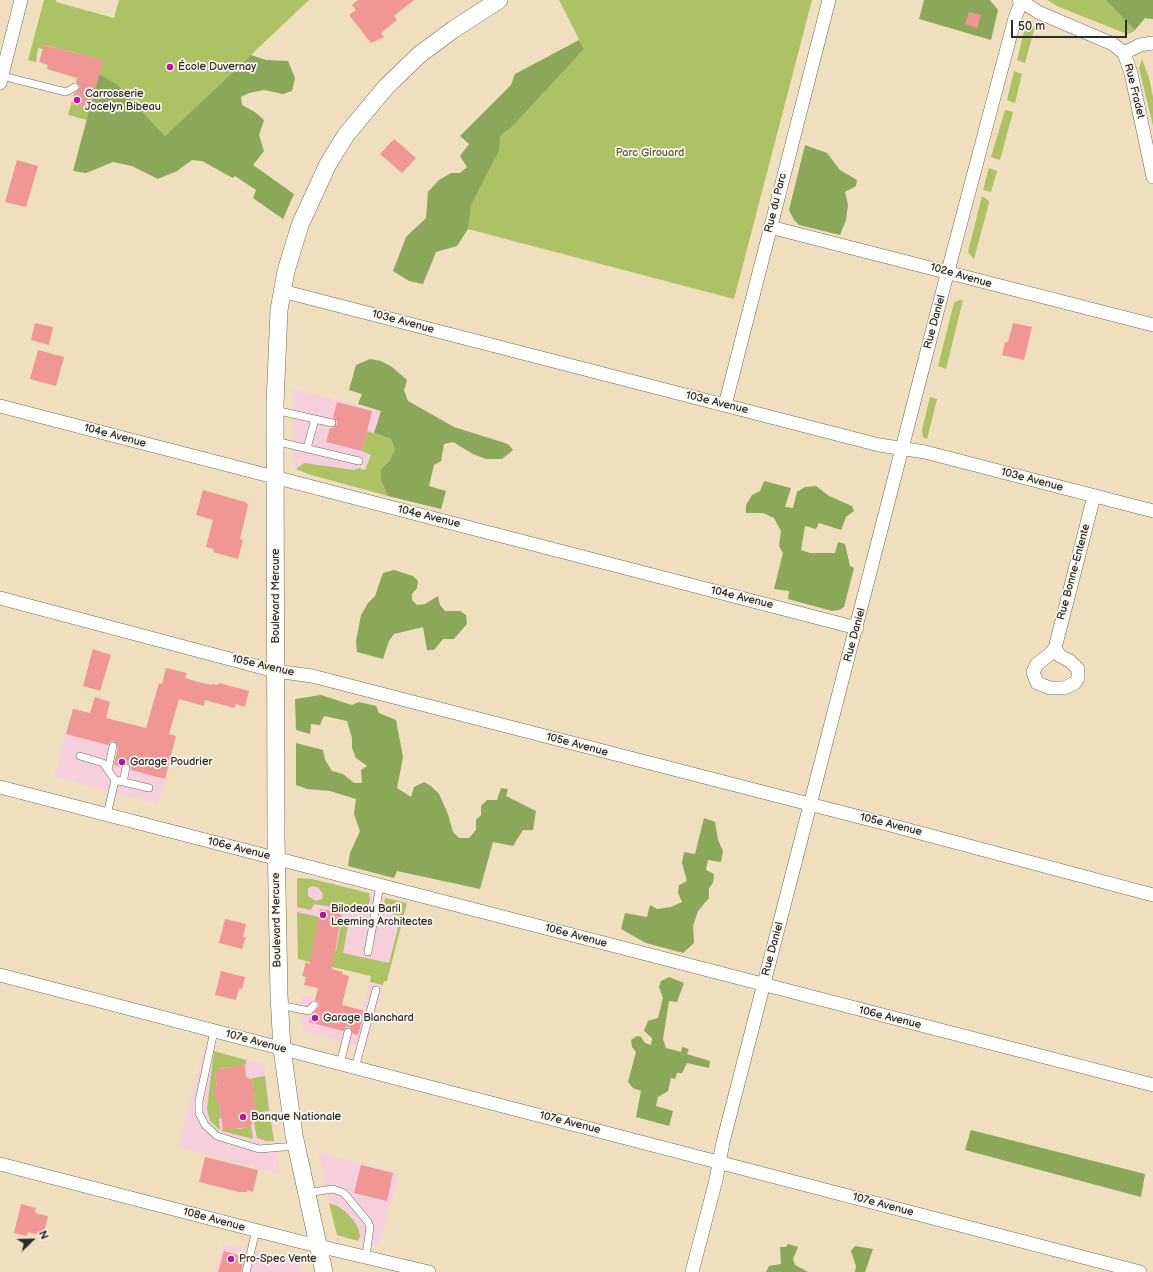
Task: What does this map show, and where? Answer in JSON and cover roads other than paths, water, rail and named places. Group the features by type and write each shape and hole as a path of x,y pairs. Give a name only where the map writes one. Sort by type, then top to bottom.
{"street":[{"path":"1,79 21,0"},
{"name":"Boulevard Mercure","path":"324,1272 296,1146 282,1048 279,1005 276,859 275,410 279,310 282,291 293,248 307,207 328,164 354,124 386,87 419,55 454,29 499,0"},
{"name":"Rue du Parc","path":"725,405 829,0"},
{"path":"1021,0 1040,13 1113,44 1124,53 1140,45 1153,43"},
{"name":"Rue Daniel","path":"692,1272 902,449 1021,0"},
{"name":"Rue Fradet","path":"1124,53 1132,79 1153,177"},
{"name":"102e Avenue","path":"770,227 948,272 970,280 1153,326"},
{"name":"103e Avenue","path":"282,291 725,405 902,449 925,452 1153,511"},
{"name":"104e Avenue","path":"0,406 857,628"},
{"name":"Rue Bonne-Entente","path":"1055,648 1094,496"},
{"name":"105e Avenue","path":"0,598 275,671 312,676 893,826 1153,895"},
{"name":"106e Avenue","path":"0,787 764,986 1153,1085"},
{"name":"107e Avenue","path":"0,975 1140,1272"},
{"name":"108e Avenue","path":"0,1164 318,1246 430,1272"}],"lane":[{"path":"1,79 66,92 75,87"},
{"path":"275,410 332,423"},
{"path":"308,448 315,419"},
{"path":"275,441 359,461"},
{"path":"108,770 113,746"},
{"path":"80,756 103,764 119,781 149,788"},
{"path":"107,815 119,781 126,768"},
{"path":"368,952 380,885"},
{"path":"355,1068 376,990"},
{"path":"279,1005 308,1011 314,1005"},
{"path":"214,1031 199,1101 199,1113 204,1125 219,1137 259,1149 296,1146"},
{"path":"340,1064 348,1032"},
{"path":"306,1193 333,1189 344,1193 368,1222 370,1227 366,1256"},
{"path":"246,1272 256,1230"}],"place":[{"name":"École Duvernay","path":"170,67"},
{"name":"Carrosserie Jocelyn Bibeau","path":"77,100"},
{"name":"Garage Poudrier","path":"122,762"},
{"name":"Bilodeau Baril Leeming Architectes","path":"323,915"},
{"name":"Garage Blanchard","path":"315,1018"},
{"name":"Banque Nationale","path":"243,1117"},
{"name":"Pro-Spec Vente","path":"231,1259"}],"park label":[{"name":"Parc Girouard","path":"650,153"}]}
